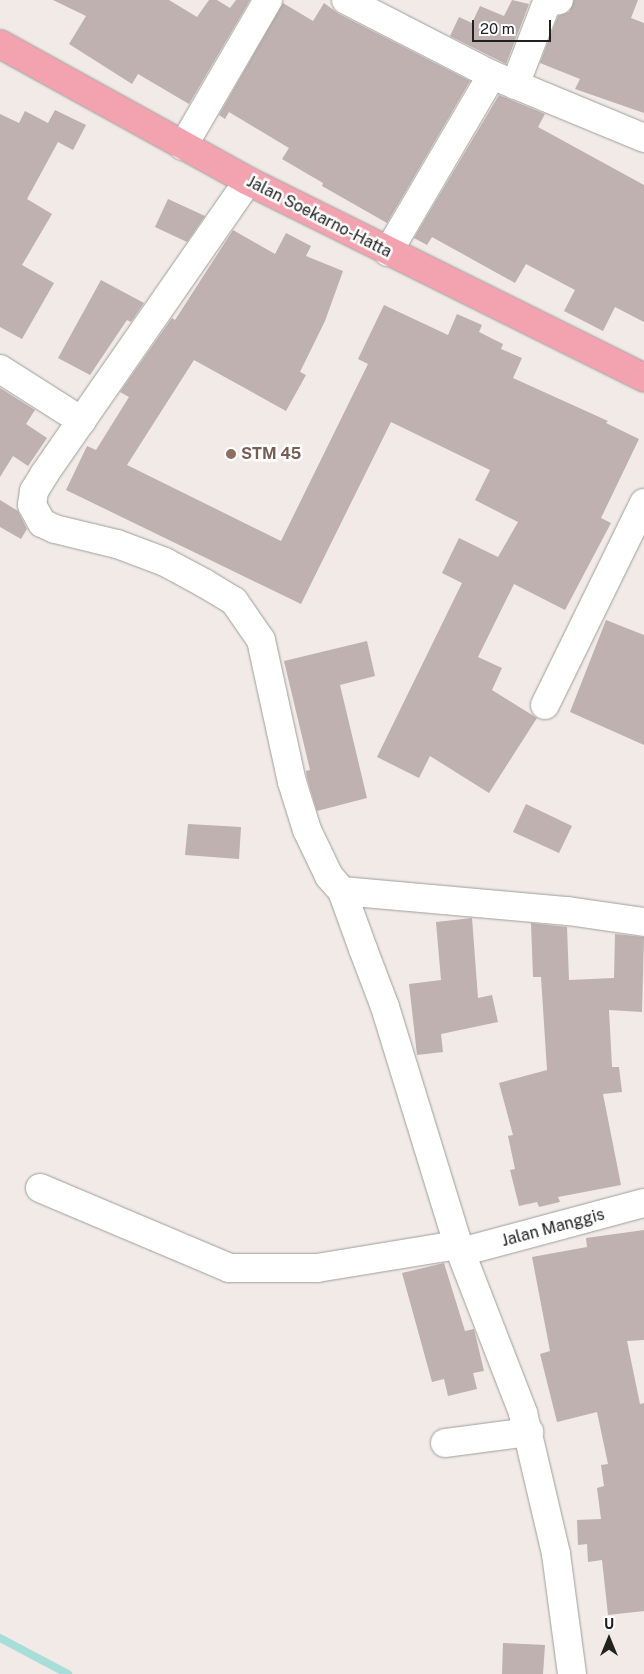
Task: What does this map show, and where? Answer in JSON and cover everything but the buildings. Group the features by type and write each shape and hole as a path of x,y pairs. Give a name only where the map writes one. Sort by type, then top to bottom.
{"highway":[{"name":"Jalan Soekarno-Hatta","path":"0,44 248,182 644,378"}],"street":[{"path":"183,146 268,0"},
{"path":"346,0 504,80 644,138"},
{"path":"388,252 504,80 547,2 559,0"},
{"path":"248,182 34,491 32,505 35,514 42,523 55,529 117,544 164,562 234,601 250,620 261,640 288,764 307,830 329,876 342,892 385,1007 460,1249 529,1432 556,1554 572,1674"},
{"path":"0,369 82,422"},
{"path":"545,705 644,503"},
{"path":"342,892 568,911 644,922"},
{"name":"Jalan Manggis","path":"40,1188 230,1268 317,1268 460,1249 644,1203"},
{"path":"445,1443 529,1432"}],"waterway":[{"path":"0,1638 68,1674"}],"place":[{"name":"STM 45","path":"231,454"}]}
